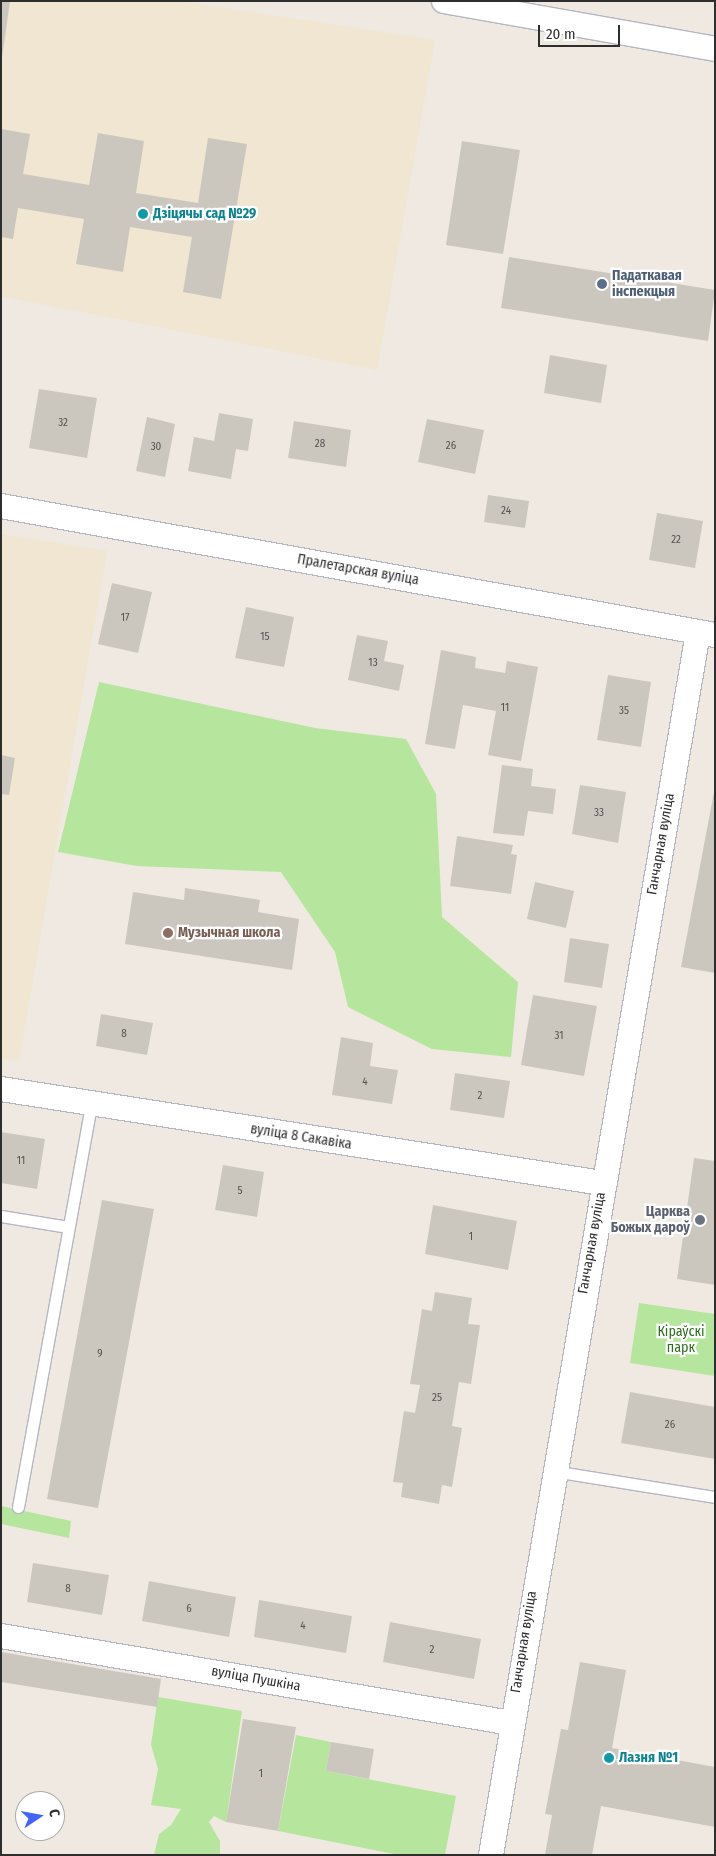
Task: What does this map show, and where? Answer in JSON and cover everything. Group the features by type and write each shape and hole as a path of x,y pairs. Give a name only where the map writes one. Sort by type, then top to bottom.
{"street":[{"path":"444,1 715,49"},
{"name":"Пралетарская вуліца","path":"1,506 706,633"},
{"name":"Ганчарная вуліца","path":"491,1855 511,1723 602,1182 706,633"},
{"name":"вуліца 8 Сакавіка","path":"1,1088 91,1105 602,1182"},
{"name":"вуліца Пушкіна","path":"1,1636 511,1723"}],"lane":[{"path":"18,1507 91,1105"},
{"path":"1,1216 68,1227"},
{"path":"553,1470 715,1497"}],"shaded area":[{"path":"10,1 178,1 435,40 377,370 1,296 1,66"},
{"path":"1,534 107,551 19,1061 1,1058"}],"green space":[{"path":"99,682 315,728 406,739 436,794 442,917 518,982 511,1057 432,1049 348,1007 335,952 281,872 137,866 58,852"},
{"name":"Кіраўскі парк","path":"639,1303 715,1314 715,1376 630,1363"},
{"path":"1,1506 71,1521 69,1538 1,1524"},
{"path":"158,1697 242,1711 226,1822 214,1816 209,1822 220,1841 220,1855 154,1855 159,1834 171,1825 181,1809 151,1805 158,1769 151,1745"},
{"path":"296,1735 331,1742 326,1771 456,1796 445,1855 399,1855 278,1831"}],"building":[{"path":"1,1 10,1 2,58 1,58"},
{"name":"Дзіцячы сад №29","path":"1,129 30,134 23,174 89,185 98,133 144,141 136,193 198,203 208,138 247,144 221,299 183,292 192,237 130,227 123,272 76,264 84,219 18,208 13,239 1,237"},
{"path":"462,141 520,150 503,254 446,245"},
{"path":"509,257 715,290 708,341 501,308"},
{"path":"550,355 607,365 601,403 544,393"},
{"path":"39,389 97,398 87,458 29,448"},
{"path":"219,413 253,419 248,451 236,449 231,479 188,471 194,437 214,441"},
{"path":"147,417 175,424 165,477 136,471"},
{"path":"427,419 484,430 475,474 418,462"},
{"path":"294,421 351,430 346,467 288,458"},
{"path":"488,495 529,501 525,528 484,522"},
{"path":"657,513 703,521 695,568 649,560"},
{"path":"112,583 152,592 138,653 98,644"},
{"path":"246,607 294,617 284,667 235,658"},
{"path":"357,635 388,641 384,661 404,665 399,691 348,680"},
{"path":"441,650 476,657 475,668 505,673 507,661 538,667 521,761 488,755 496,711 463,705 455,749 425,744"},
{"path":"608,675 651,682 641,747 597,740"},
{"path":"1,755 15,758 9,795 1,794"},
{"path":"502,765 533,769 531,786 556,789 553,814 528,811 524,836 493,833"},
{"path":"580,785 626,792 618,843 572,834"},
{"path":"715,792 715,973 681,967"},
{"path":"457,836 513,845 511,854 517,855 511,894 450,886"},
{"path":"535,882 574,891 566,928 527,919"},
{"path":"185,888 260,900 258,912 299,919 292,970 125,944 133,892 184,900"},
{"path":"570,938 609,944 602,988 564,982"},
{"path":"533,995 597,1006 584,1076 521,1065"},
{"path":"101,1014 153,1023 147,1055 96,1046"},
{"path":"341,1037 373,1043 370,1066 398,1070 392,1104 332,1095"},
{"path":"455,1073 510,1081 504,1118 450,1110"},
{"path":"1,1132 45,1139 37,1189 1,1183"},
{"name":"Царква Божых дароў","path":"694,1158 715,1161 715,1285 677,1279"},
{"path":"223,1165 264,1172 257,1217 215,1210"},
{"path":"102,1200 154,1209 98,1508 47,1499"},
{"path":"433,1205 517,1221 508,1270 425,1254"},
{"path":"435,1292 472,1298 468,1324 480,1325 471,1384 459,1382 452,1426 462,1428 452,1487 442,1485 439,1504 401,1497 403,1483 393,1482 404,1411 415,1413 420,1385 410,1384 422,1309 432,1311"},
{"path":"630,1392 715,1407 715,1459 621,1443"},
{"path":"33,1563 109,1575 102,1615 27,1602"},
{"path":"149,1581 236,1597 229,1637 142,1621"},
{"path":"259,1600 352,1616 346,1653 254,1637"},
{"path":"390,1622 481,1639 474,1679 383,1662"},
{"path":"1,1652 161,1679 157,1707 1,1682"},
{"name":"Лазня №1","path":"580,1662 626,1670 612,1748 715,1767 715,1827 601,1806 592,1855 545,1855 552,1815 545,1814 561,1729 568,1730"},
{"path":"243,1719 296,1727 278,1831 226,1822"},
{"path":"331,1742 374,1749 369,1779 326,1771"}],"place":[{"name":"Дзіцячы сад №29","path":"143,214"},
{"name":"Падаткавая інспекцыя","path":"602,284"},
{"name":"Музычная школа","path":"168,933"},
{"name":"Царква Божых дароў","path":"700,1220"},
{"name":"Лазня №1","path":"609,1758"}]}
